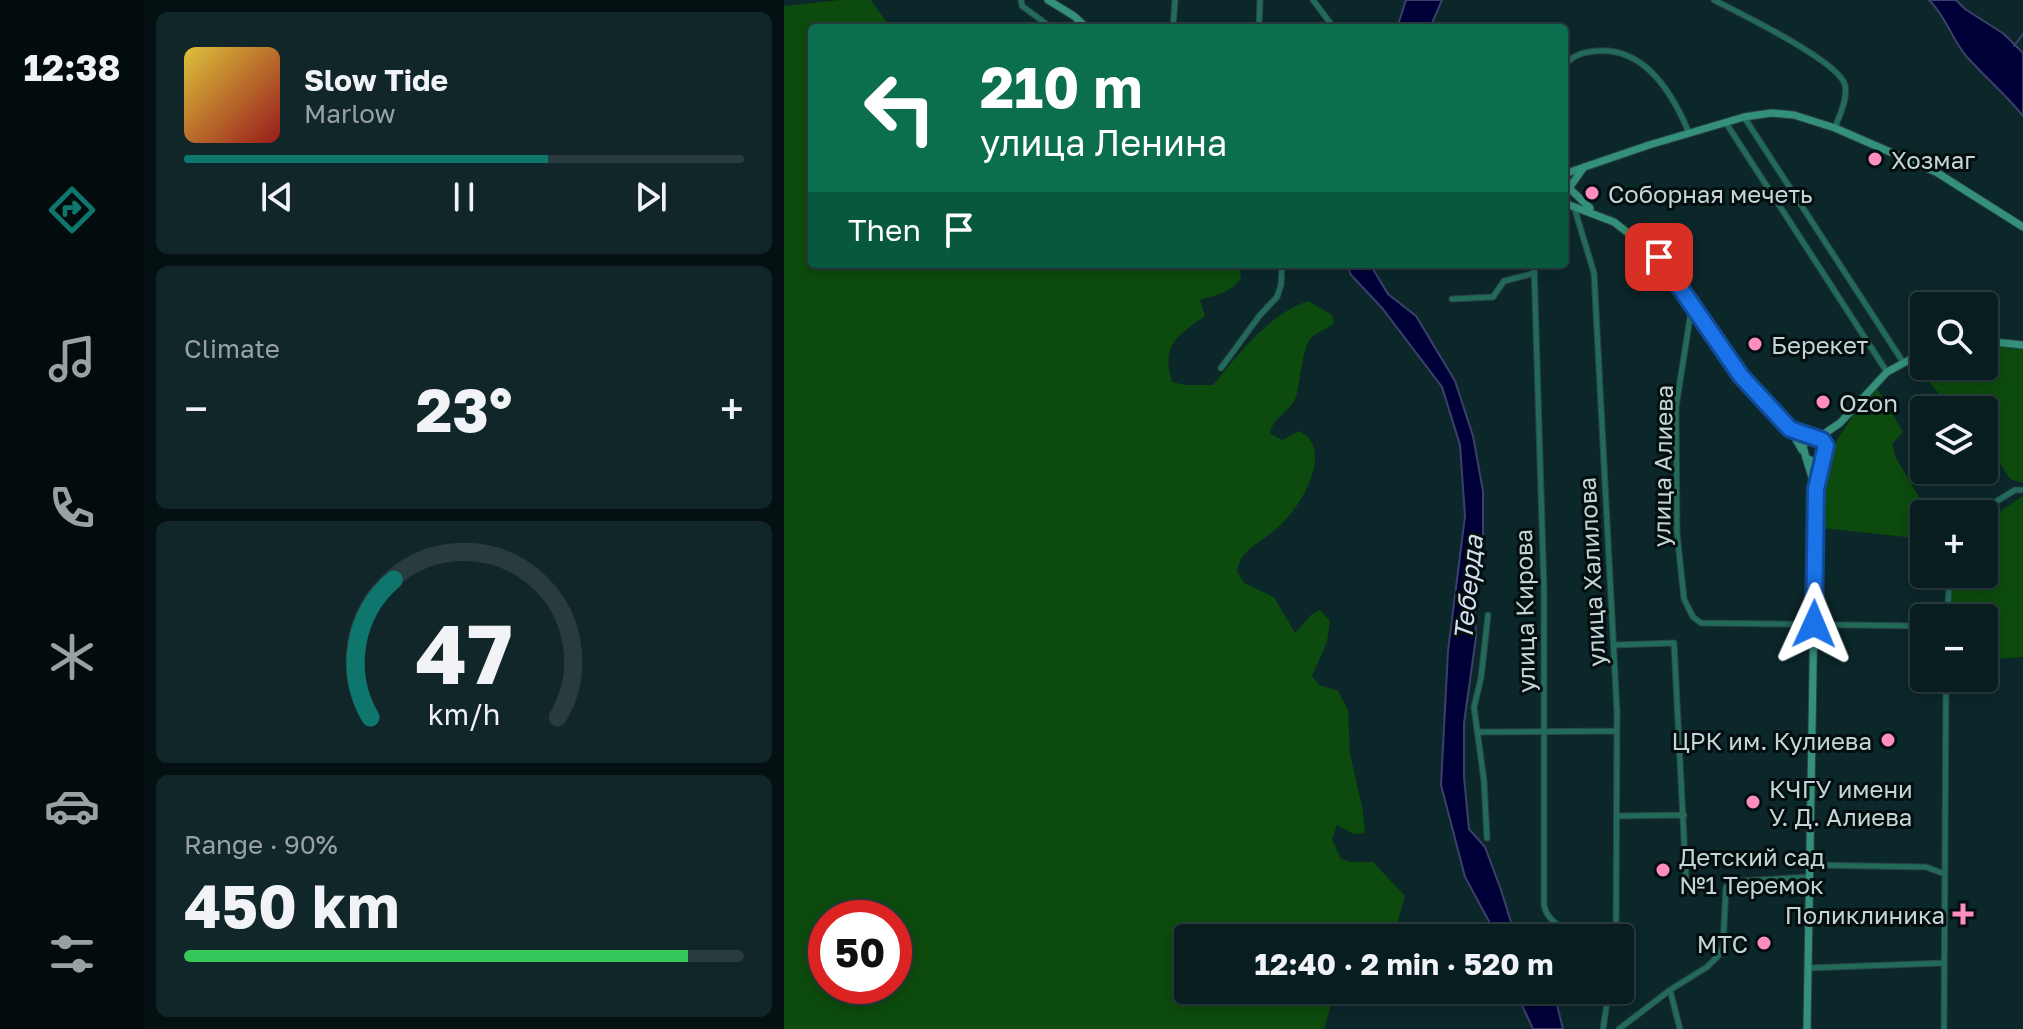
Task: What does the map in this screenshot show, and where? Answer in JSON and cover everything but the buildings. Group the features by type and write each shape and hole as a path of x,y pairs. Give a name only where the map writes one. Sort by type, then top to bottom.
{"main road":[{"path":"1048,0 1083,24"},
{"path":"1568,179 1587,165 1744,117 1768,113 1794,115 1835,128 1936,172 2023,227"},
{"path":"1568,179 1587,165"},
{"path":"1568,182 1595,212"},
{"path":"1568,202 1614,222 1659,257 1741,376 1790,429 1804,454 1816,489"},
{"path":"1998,342 2023,345"},
{"path":"1804,454 1805,442 1840,423 1887,372 1910,359"},
{"path":"1807,1029 1816,489 1822,459 1840,423"},
{"path":"1790,429 1824,443 1827,450"},
{"path":"1804,454 1814,462 1822,459"}],"street":[{"path":"1021,0 1022,6 1047,24"},
{"path":"1173,24 1175,0"},
{"path":"1259,24 1260,0"},
{"path":"1313,0 1331,24"},
{"path":"1714,0 1791,41 1839,73 1845,83 1846,94 1835,128"},
{"path":"1568,61 1583,52 1611,50 1642,63 1676,101 1690,134"},
{"path":"1744,117 1903,362"},
{"path":"1726,123 1887,372"},
{"name":"улица Халилова","path":"1574,206 1594,273 1614,645 1616,924"},
{"path":"1221,368 1277,297 1282,268"},
{"name":"улица Кирова","path":"1534,268 1544,590 1545,914 1556,924"},
{"path":"1452,299 1493,297 1504,281 1535,273"},
{"name":"улица Алиева","path":"1692,304 1676,407 1676,527 1684,599 1693,617 1701,623 1814,624"},
{"path":"1998,500 2015,490 2023,490"},
{"path":"1487,838 1484,781 1474,707 1481,678 1488,615"},
{"path":"1814,624 1910,626"},
{"path":"1614,645 1674,643 1686,878"},
{"path":"1944,1029 1946,692"},
{"path":"1478,732 1616,731"},
{"path":"1617,816 1684,815"},
{"path":"1810,865 1926,867 1945,874"},
{"path":"1619,1029 1718,956 1723,946 1726,887 1739,881 1811,877"},
{"path":"1808,968 1944,963"},
{"path":"1670,990 1680,1029"},
{"path":"1603,1029 1607,1004"}],"green space":[{"path":"871,0 888,24 808,24 808,268 1240,268 1241,278 1233,287 1200,300 1205,316 1179,336 1170,350 1172,382 1185,385 1213,385 1255,336 1294,307 1308,301 1332,315 1332,325 1309,341 1296,397 1274,423 1270,433 1282,440 1299,431 1310,440 1315,462 1310,481 1288,517 1247,552 1237,571 1244,583 1274,597 1295,633 1311,615 1320,610 1330,621 1327,642 1312,676 1319,685 1338,691 1348,710 1350,754 1365,833 1354,834 1337,825 1332,839 1341,859 1373,862 1405,896 1397,924 1174,924 1174,1004 1332,1004 1324,1029 784,1029 784,6"},
{"path":"1998,345 2023,349 2023,483 2010,479 1998,460 1998,396 1941,396 1928,380 1998,380"},
{"path":"1877,388 1903,432 1892,444 1896,458 1921,500 1910,500 1910,537 1823,528 1820,489 1824,471 1835,444"},
{"path":"2023,496 2023,657 1998,659 1998,604 1948,604 1949,588 1998,588 1998,513"}],"water":[{"path":"1406,0 1442,0 1432,24 1398,24"},
{"path":"1929,0 1956,0 2004,34 2023,53 2023,116 1967,57"},
{"name":"Теберда","path":"1348,268 1372,268 1388,294 1416,316 1455,381 1473,436 1483,491 1483,549 1474,592 1476,637 1464,723 1464,777 1469,829 1485,847 1512,924 1490,924 1465,877 1441,785 1448,651 1465,516 1460,445 1442,387 1382,308 1351,275"},
{"path":"1521,1004 1556,1004 1563,1029 1533,1029"}],"waterway":[{"path":"2014,46 2023,34"}],"place":[{"name":"Хозмаг","path":"1875,159"},
{"name":"Соборная мечеть","path":"1592,193"},
{"name":"Берекет","path":"1755,344"},
{"name":"Ozon","path":"1823,402"},
{"name":"ЦРК им. Кулиева","path":"1888,740"},
{"name":"КЧГУ имени У. Д. Алиева","path":"1753,802"},
{"name":"Детский сад №1 Теремок","path":"1663,870"},
{"name":"Поликлиника","path":"1963,914"},
{"name":"МТС","path":"1764,943"}],"route":[{"path":"1659,257 1741,376 1790,429 1818,438 1826,446 1816,489 1814,624"}]}
